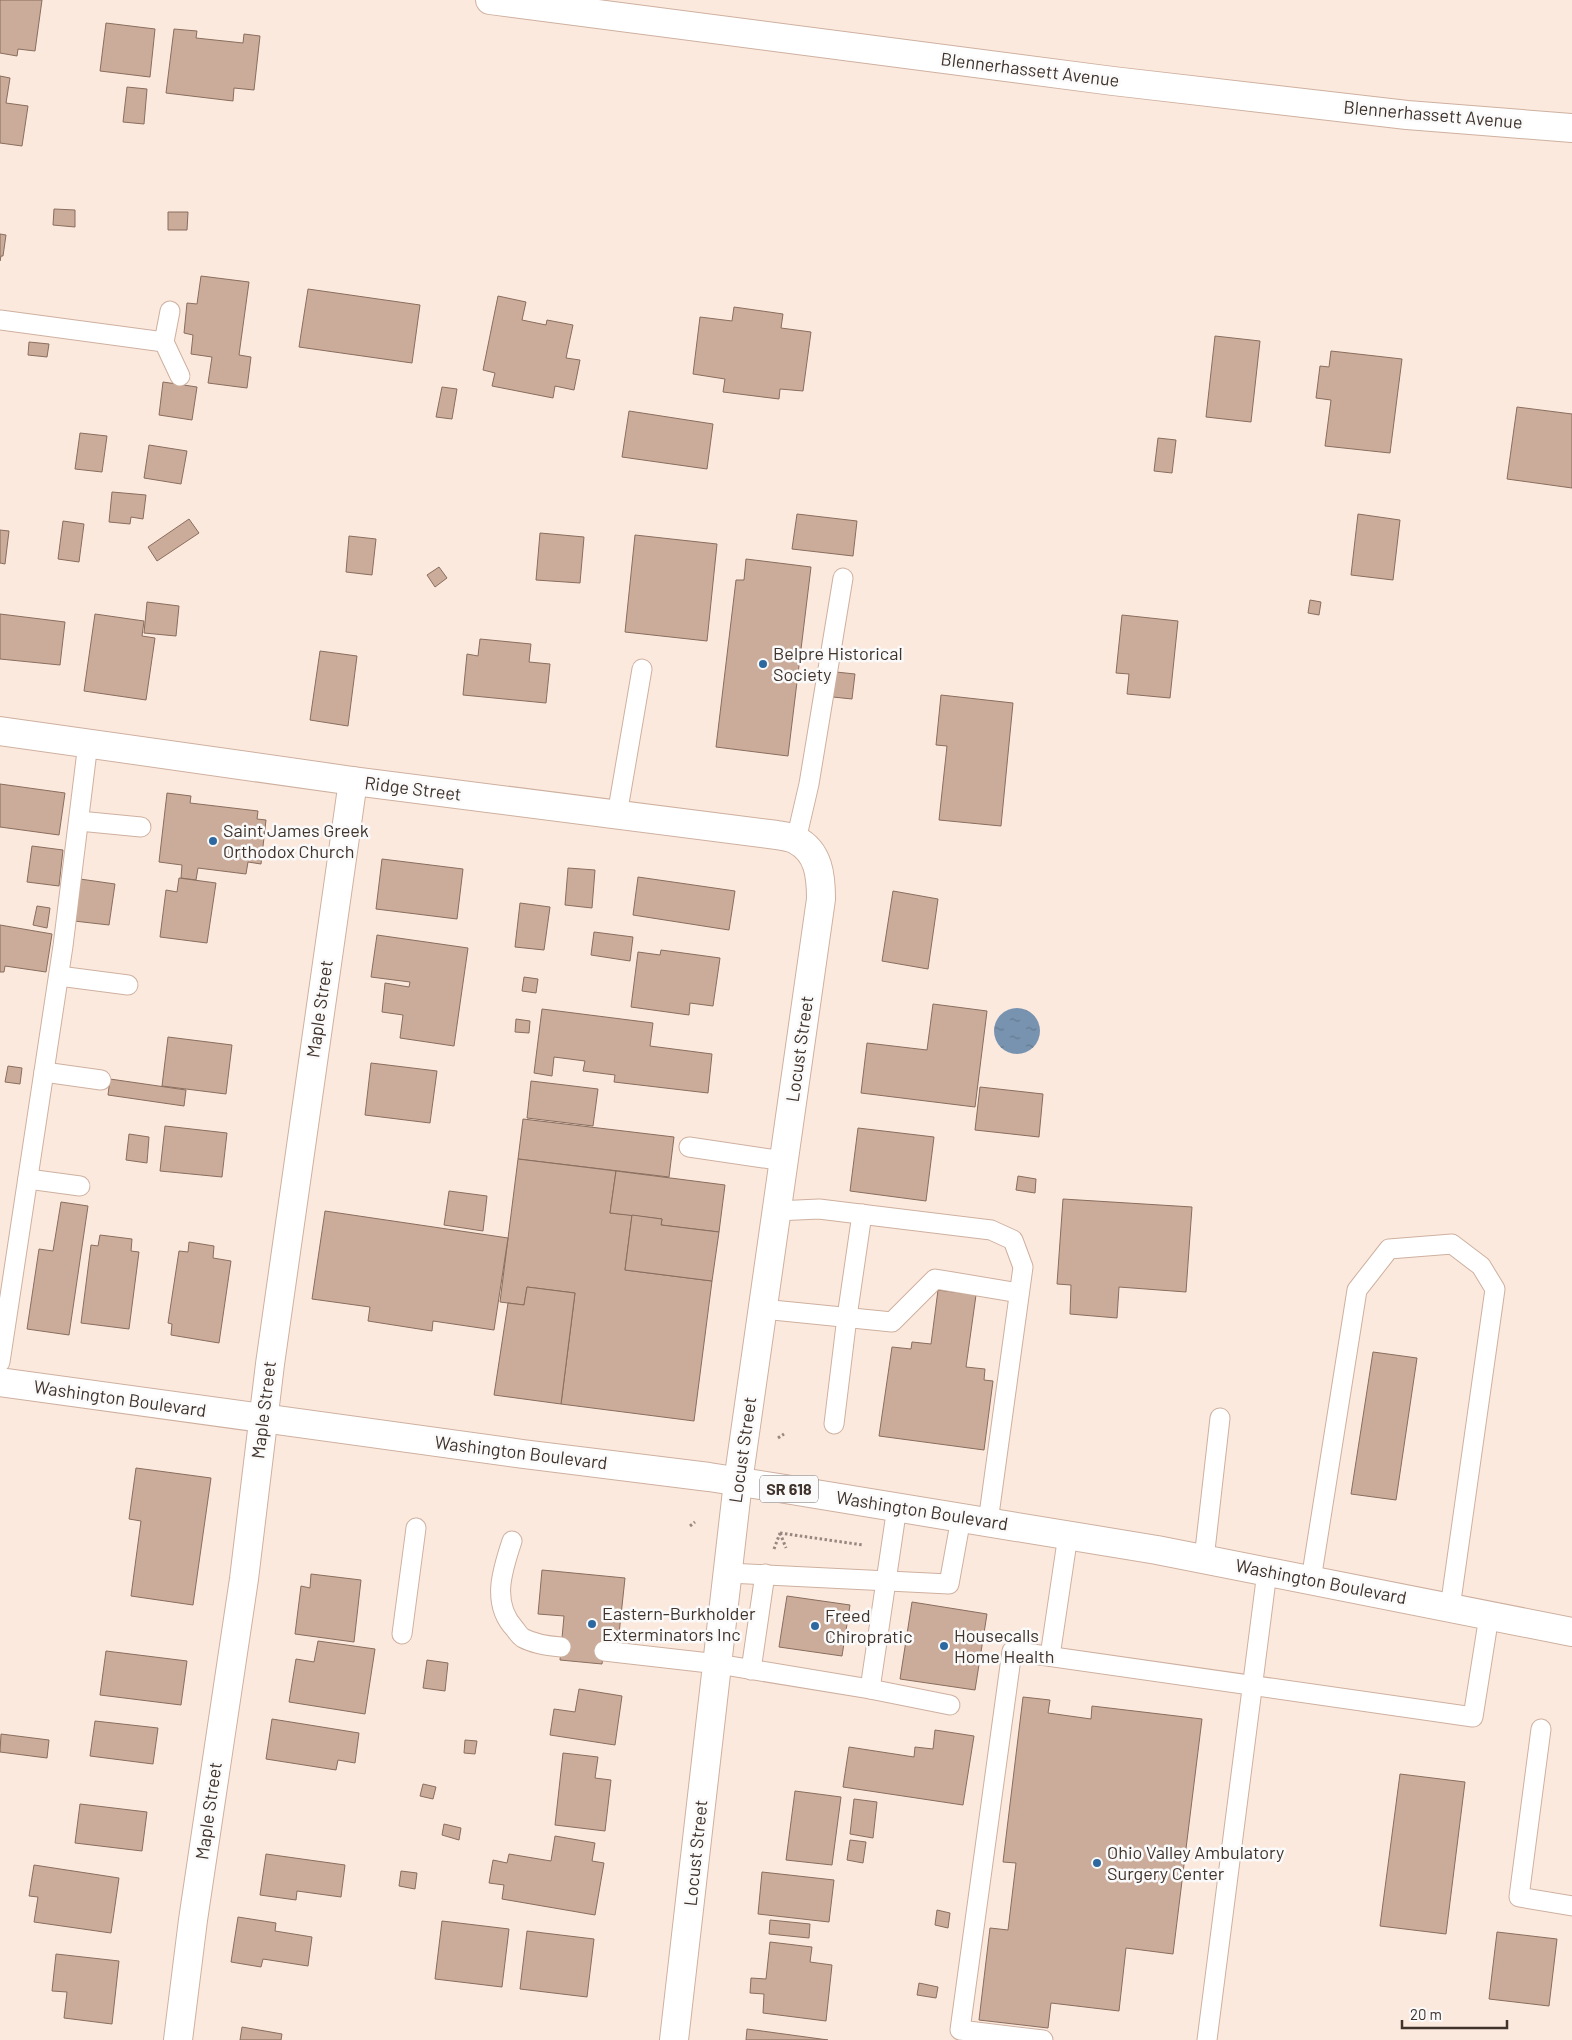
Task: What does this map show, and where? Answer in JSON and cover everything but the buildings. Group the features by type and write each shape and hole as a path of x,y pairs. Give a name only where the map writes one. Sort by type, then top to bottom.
{"street":[{"name":"Blennerhassett Avenue","path":"490,0 1113,81 1407,115 1572,128"},
{"name":"Ridge Street","path":"0,731 353,781 777,835 796,840"},
{"name":"Maple Street","path":"178,2040 193,1920 244,1579 262,1419 353,781"},
{"name":"Locust Street","path":"674,2040 738,1482 821,899 820,874 817,863 808,850 796,840"},
{"name":"Washington Boulevard","path":"0,1382 738,1482 897,1507 1204,1559 1572,1632"}],"lane":[{"path":"170,311 164,342 180,376"},
{"path":"0,320 164,342"},
{"path":"796,840 809,784 843,578"},
{"path":"617,815 642,669"},
{"path":"0,1362 8,1259 28,1179 59,976 88,743"},
{"path":"78,821 141,827"},
{"path":"59,976 128,985"},
{"path":"44,1072 101,1080"},
{"path":"689,1147 784,1161"},
{"path":"28,1179 80,1186"},
{"path":"776,1211 819,1209 862,1214 991,1230 1013,1240 1023,1266 988,1522"},
{"path":"834,1424 862,1214"},
{"path":"1311,1580 1357,1290 1389,1250 1452,1244 1482,1266 1495,1289 1450,1608"},
{"path":"762,1309 892,1322 935,1279 1019,1293"},
{"path":"1204,1559 1220,1418"},
{"path":"870,1689 897,1507"},
{"path":"728,1573 949,1584 960,1518"},
{"path":"402,1634 416,1528"},
{"path":"1050,1656 1068,1535"},
{"path":"512,1542 502,1573 500,1601 508,1622 522,1638 544,1645 561,1647"},
{"path":"1207,2040 1267,1572"},
{"path":"751,1670 765,1574"},
{"path":"1043,2040 960,2030 1012,1651 1473,1718 1489,1616"},
{"path":"604,1651 718,1664 870,1689 950,1705"},
{"path":"1541,1729 1519,1897 1572,1906"}],"path":[{"path":"778,1438 784,1434"},
{"path":"690,1526 695,1522"},
{"path":"780,1533 891,1549"}],"water":[{"path":"1017,1008 1030,1012 1036,1018 1040,1031 1036,1044 1030,1050 1017,1054 1004,1050 998,1044 994,1031 998,1018 1004,1012"}],"place":[{"name":"Belpre Historical Society","path":"763,664"},
{"name":"Saint James Greek Orthodox Church","path":"213,841"},
{"name":"Eastern-Burkholder Exterminators Inc","path":"592,1624"},
{"name":"Freed Chiropratic","path":"815,1626"},
{"name":"Housecalls Home Health","path":"944,1646"},
{"name":"Ohio Valley Ambulatory Surgery Center","path":"1097,1863"}]}
